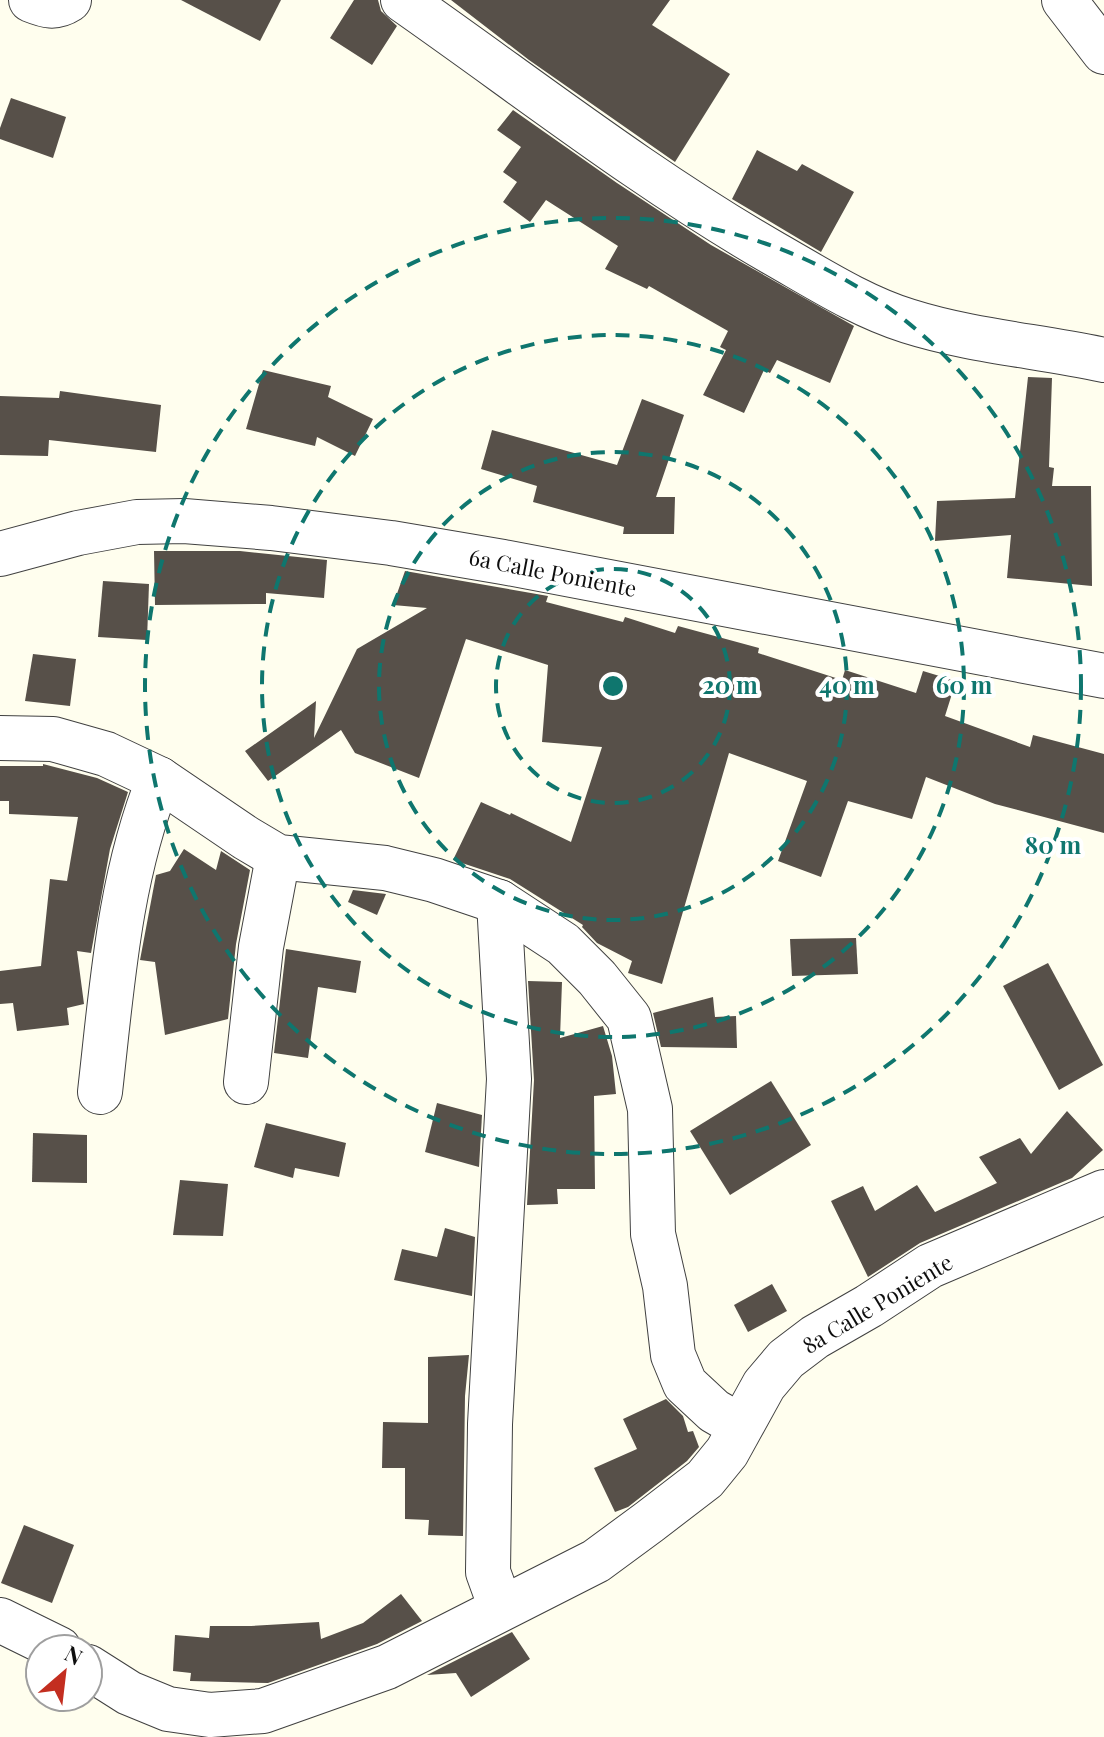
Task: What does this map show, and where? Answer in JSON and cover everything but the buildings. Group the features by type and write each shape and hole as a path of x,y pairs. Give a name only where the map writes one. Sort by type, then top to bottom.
{"street":[{"path":"31,0 59,7 69,0"},
{"path":"403,0 641,171 738,233 850,297 909,322 1104,360"},
{"path":"1064,0 1104,52"},
{"name":"6a Calle Poniente","path":"0,554 78,533 137,522 184,521 271,528 391,543 503,562 1104,676"},
{"path":"0,738 53,739 106,754 159,779 278,857 385,868 448,884 499,902 563,944 597,978 629,1018 650,1109 653,1234 665,1286 673,1355 685,1384 714,1411 740,1426"},
{"path":"100,1092 127,894 135,852 159,779"},
{"path":"246,1082 261,947 278,857"},
{"path":"499,902 509,1079 490,1424 488,1572 501,1608"},
{"name":"8a Calle Poniente","path":"104,1677 129,1693 168,1709 210,1715 263,1711 387,1667 596,1561 705,1479 727,1452 764,1385 786,1359 815,1337 930,1266 1104,1192"},
{"path":"0,1620 26,1633"}]}
